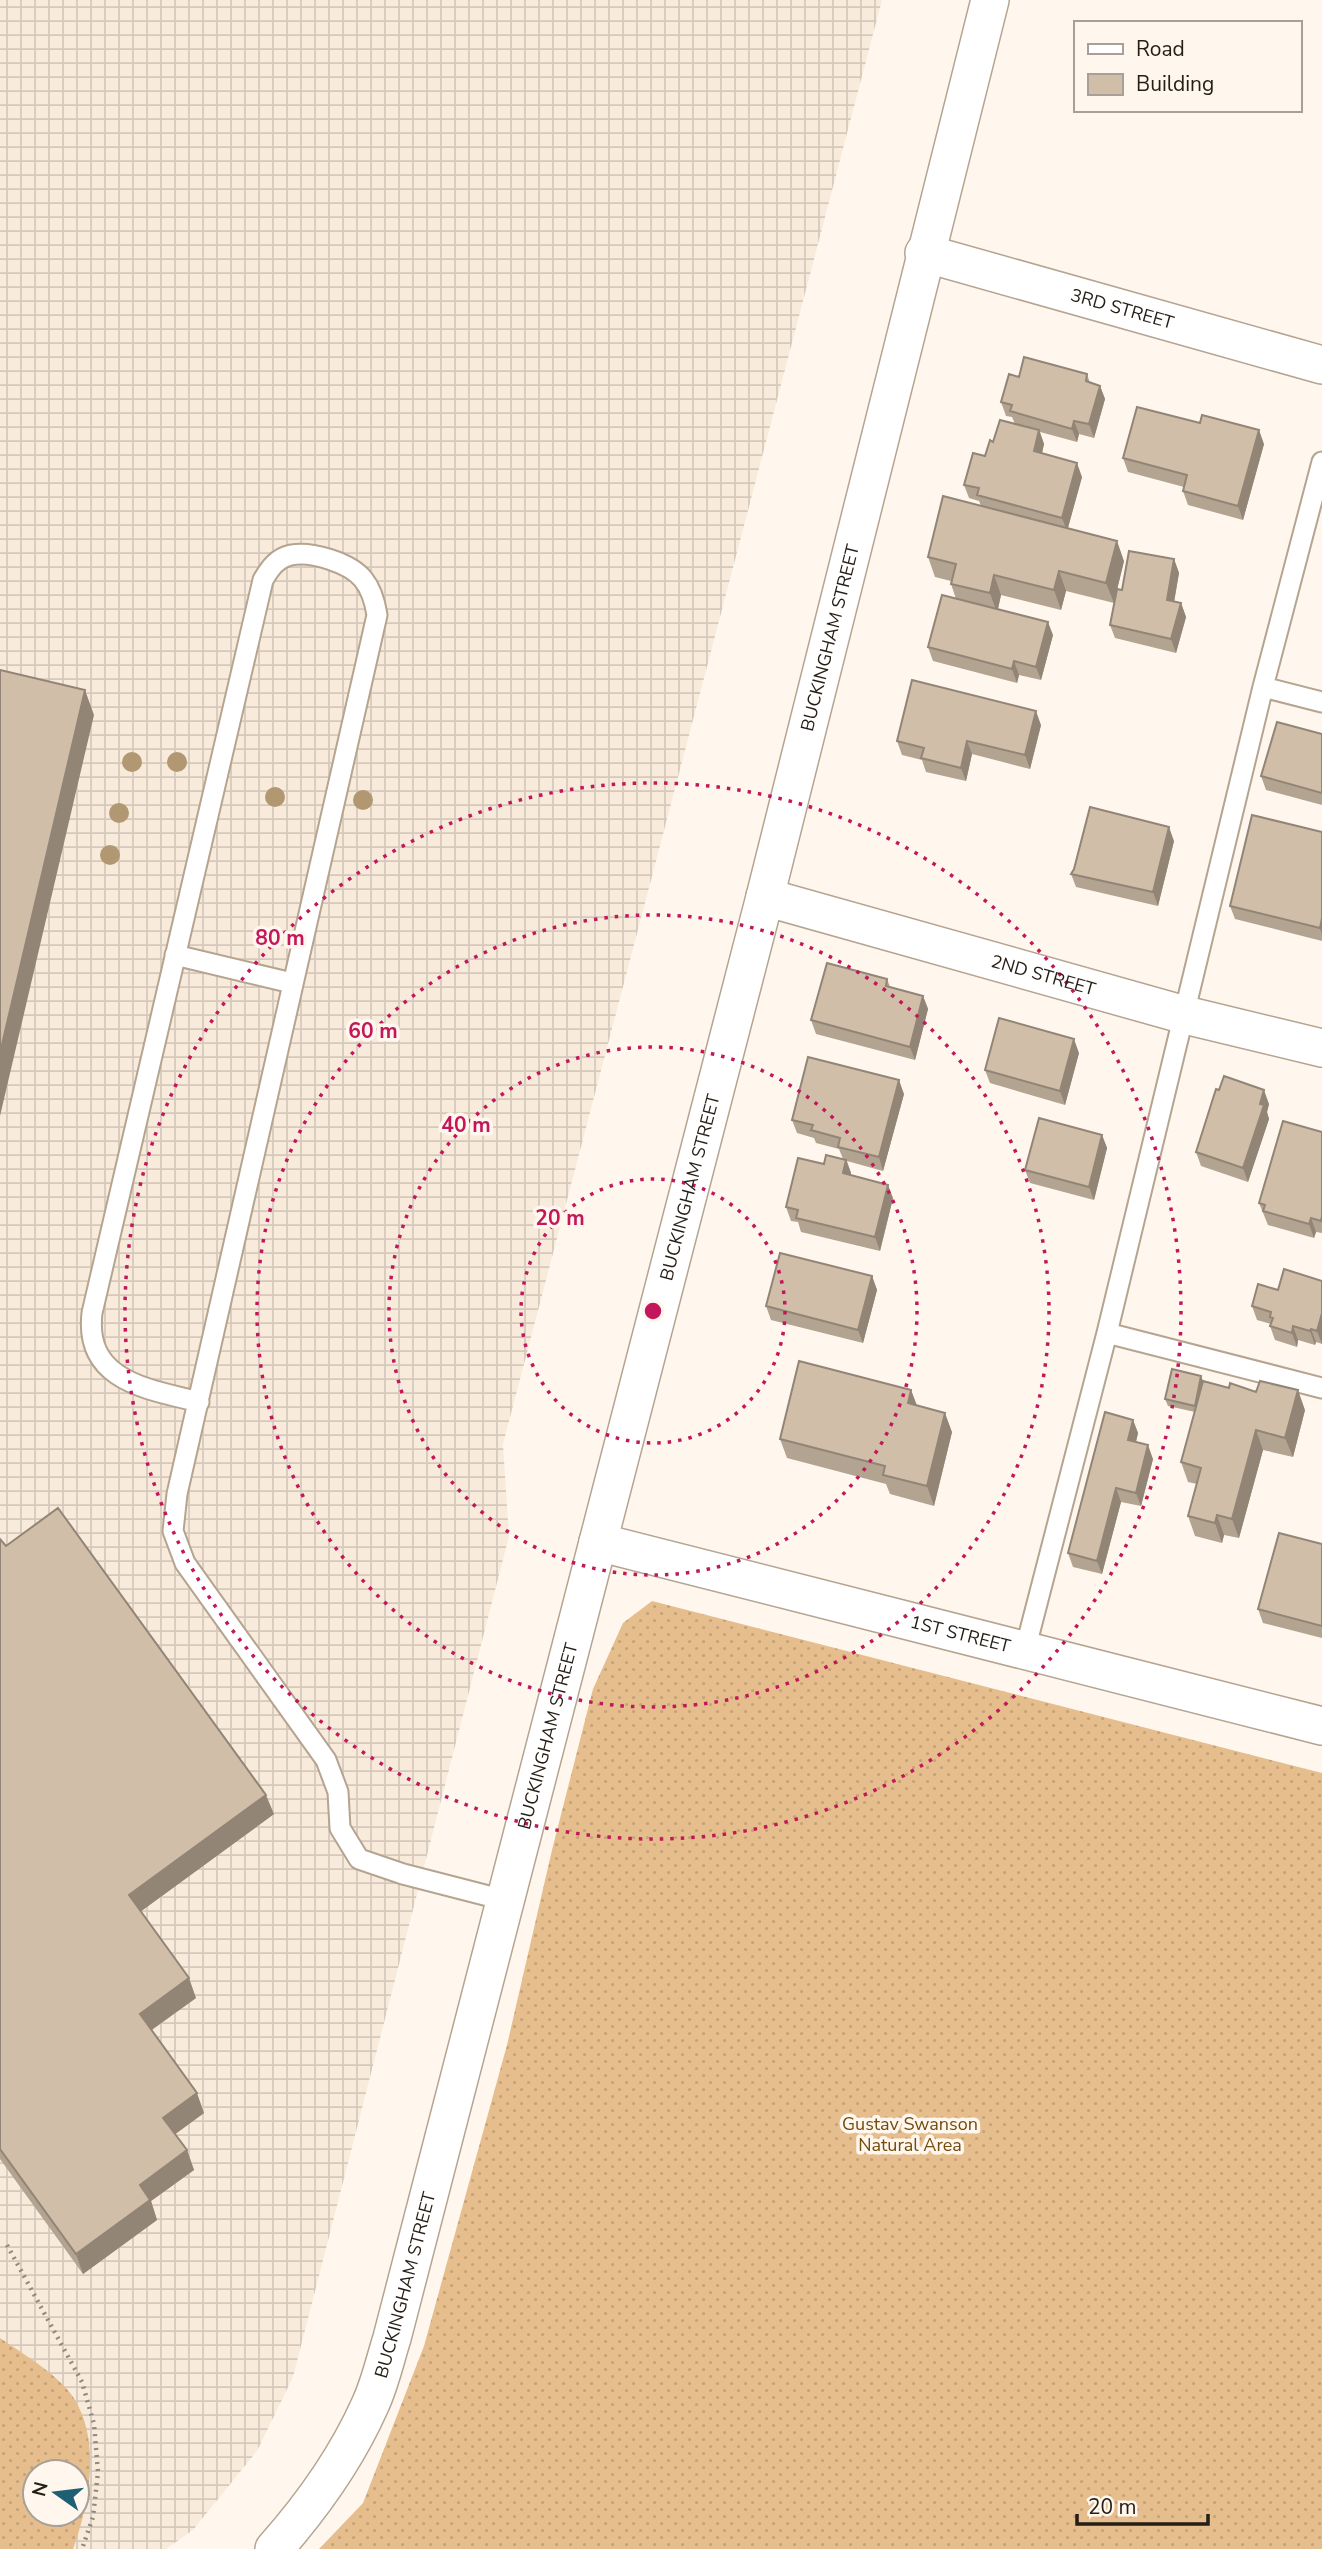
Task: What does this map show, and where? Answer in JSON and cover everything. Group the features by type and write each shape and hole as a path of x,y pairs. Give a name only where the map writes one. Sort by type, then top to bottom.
{"street":[{"name":"BUCKINGHAM STREET","path":"274,2549 306,2512 340,2465 372,2403 392,2338 765,897 989,0"},
{"name":"3RD STREET","path":"924,253 1322,365"},
{"name":"2ND STREET","path":"765,897 1185,1014 1322,1048"},
{"name":"1ST STREET","path":"598,1542 1322,1726"}],"lane":[{"path":"1025,1650 1107,1333 1263,687 1322,462"},
{"path":"199,1402 138,1387 121,1380 99,1355 90,1330 92,1313 263,580 270,566 291,555 323,558 345,566 362,577 374,596 377,615 292,983 199,1402 177,1494 173,1531 185,1563 327,1760 338,1792 340,1828 359,1859 403,1874 504,1900"},
{"path":"1263,687 1322,702"},
{"path":"175,955 292,983"},
{"path":"1107,1333 1322,1388"}],"path":[{"path":"7,2245 82,2382 93,2424 98,2472 93,2517 82,2549"}],"shaded area":[{"path":"0,0 882,0 503,1444 509,1536 293,2377 257,2451 193,2530 166,2549 0,2549"}],"green space":[{"name":"Gustav Swanson Natural Area","path":"652,1601 1322,1773 1322,2549 319,2549 363,2503 424,2346 507,2045 593,1689 623,1623"},
{"path":"0,2338 61,2382 75,2400 83,2417 90,2458 21,2458 21,2528 80,2528 73,2549 0,2549"}],"building":[{"path":"1024,357 1087,374 1086,381 1100,386 1089,424 1074,421 1072,429 1010,411 1012,405 1001,402 1009,374 1019,377"},
{"path":"1137,407 1200,423 1202,415 1259,430 1238,506 1183,491 1187,475 1123,458"},
{"path":"1000,420 1039,430 1034,451 1077,463 1062,518 977,495 979,488 964,485 973,453 985,456"},
{"path":"943,496 1117,541 1106,583 1059,571 1054,590 994,575 990,593 951,584 956,564 928,557"},
{"path":"1129,551 1174,559 1167,600 1181,603 1171,639 1110,625 1117,589 1122,590"},
{"path":"942,595 1048,622 1036,667 1014,661 1012,669 928,647"},
{"path":"0,670 85,690 0,1053"},
{"path":"912,680 1036,711 1025,755 967,741 961,768 921,758 924,748 897,741"},
{"path":"1277,722 1322,734 1322,793 1261,776"},
{"path":"1090,807 1169,827 1153,892 1071,874"},
{"path":"1252,815 1322,832 1320,928 1230,906"},
{"path":"827,963 887,979 886,986 923,996 910,1047 811,1020"},
{"path":"999,1018 1074,1039 1060,1091 985,1070"},
{"path":"808,1057 899,1080 879,1157 838,1147 840,1138 811,1130 813,1125 792,1120"},
{"path":"1224,1076 1264,1090 1260,1104 1264,1105 1243,1168 1196,1152 1216,1089 1219,1090"},
{"path":"1039,1118 1102,1135 1089,1187 1025,1170"},
{"path":"1283,1121 1322,1132 1321,1221 1311,1218 1309,1224 1263,1211 1265,1205 1259,1203"},
{"path":"826,1155 846,1160 843,1173 888,1185 875,1237 796,1218 798,1210 786,1207 798,1158 824,1164"},
{"path":"780,1253 872,1276 858,1330 766,1306"},
{"path":"1284,1269 1322,1281 1322,1313 1317,1331 1293,1326 1292,1333 1270,1326 1273,1318 1270,1317 1271,1312 1252,1306 1258,1284 1278,1290"},
{"path":"799,1361 911,1390 908,1403 945,1413 927,1486 883,1475 885,1466 780,1439"},
{"path":"1172,1369 1201,1376 1195,1406 1165,1399"},
{"path":"1203,1381 1229,1388 1230,1383 1256,1392 1260,1381 1298,1390 1285,1438 1256,1430 1232,1519 1217,1515 1215,1523 1188,1516 1201,1468 1181,1462"},
{"path":"1105,1412 1133,1420 1128,1440 1148,1445 1136,1493 1116,1488 1097,1561 1068,1553"},
{"path":"58,1508 266,1795 129,1895 189,1978 140,2014 197,2093 163,2118 187,2150 140,2185 150,2200 76,2254 0,2149 0,1539 6,1546"},
{"path":"1279,1533 1322,1544 1322,1626 1258,1609"}]}
